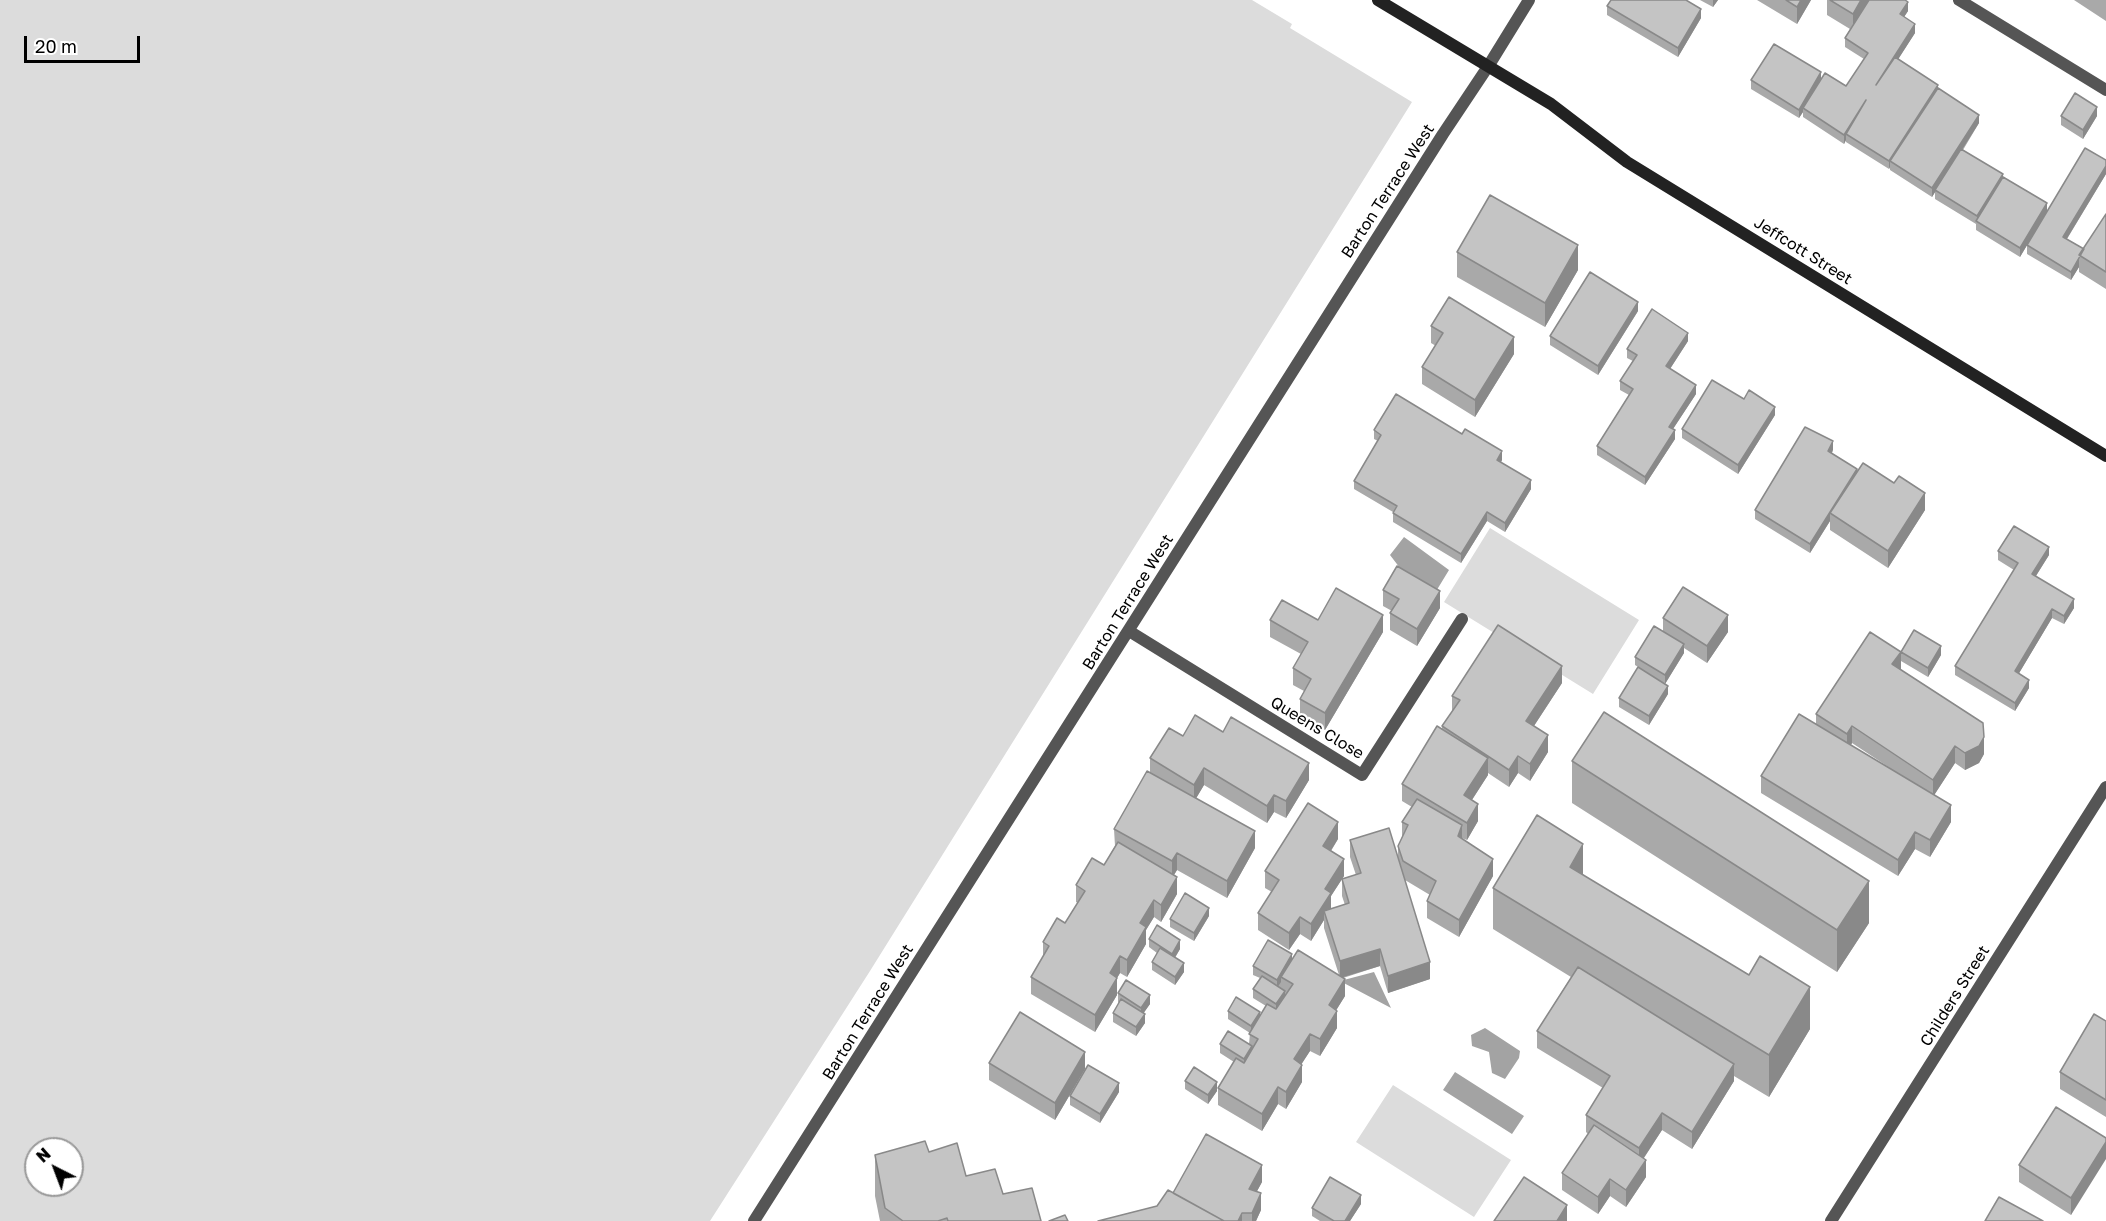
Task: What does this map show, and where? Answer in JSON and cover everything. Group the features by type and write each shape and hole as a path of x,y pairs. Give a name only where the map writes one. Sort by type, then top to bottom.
{"main road":[{"name":"Jeffcott Street","path":"1378,0 1551,104 1627,162 2106,456"}],"street":[{"name":"Barton Terrace West","path":"754,1221 1529,0"},
{"path":"1959,0 2106,90"},
{"name":"Queens Close","path":"1129,631 1362,775 1462,619"},
{"name":"Childers Street","path":"1831,1221 2104,796"}],"shaded area":[{"path":"0,0 1252,0 1292,24 1290,28 1412,102 870,971 710,1221 0,1221"},
{"path":"1490,528 1639,620 1593,694 1444,602"},
{"path":"1404,537 1449,570 1435,593 1403,572 1390,555"},
{"path":"1374,972 1391,1008 1340,981"},
{"path":"1485,1028 1520,1051 1519,1058 1505,1079 1492,1073 1489,1052 1472,1046 1471,1035"},
{"path":"1455,1072 1524,1116 1512,1134 1443,1090"},
{"path":"1393,1085 1511,1160 1474,1217 1356,1142"}],"building":[{"path":"1611,0 1686,0 1701,9 1678,48 1607,6"},
{"path":"1786,0 1801,0 1797,7"},
{"path":"1830,0 1861,0 1853,14"},
{"path":"1869,0 1905,0 1908,2 1900,14 1915,24 1876,85 1895,57 1938,85 1889,161 1846,134 1866,100 1844,135 1803,108 1825,73 1846,86 1868,53 1845,38"},
{"path":"1774,44 1821,72 1799,110 1751,80"},
{"path":"1938,88 1979,115 1932,188 1890,161"},
{"path":"2075,93 2097,107 2083,130 2061,116"},
{"path":"2085,148 2106,160 2106,166 2063,237 2084,249 2071,272 2027,245"},
{"path":"1961,149 2003,174 1977,216 1935,190"},
{"path":"2003,177 2047,203 2020,248 1976,221"},
{"path":"1490,195 1578,245 1545,303 1457,252"},
{"path":"2106,214 2106,272 2079,255"},
{"path":"1590,272 1638,302 1598,366 1550,336"},
{"path":"1449,297 1514,337 1475,400 1422,367 1443,333 1431,326"},
{"path":"1652,309 1688,333 1666,366 1696,385 1669,427 1675,430 1645,477 1597,446 1633,389 1620,381 1637,355 1627,349"},
{"path":"1712,380 1744,399 1749,390 1775,407 1738,465 1682,429"},
{"path":"1396,394 1462,434 1465,429 1502,451 1497,460 1531,480 1505,523 1487,512 1461,554 1393,513 1397,506 1354,481 1381,435 1374,430"},
{"path":"1805,427 1833,441 1828,451 1857,469 1810,544 1755,510"},
{"path":"1863,463 1894,483 1899,476 1925,493 1888,551 1830,513"},
{"path":"2014,526 2049,547 2032,574 2074,599 2064,616 2052,609 2015,671 2029,680 2015,703 1955,666 2018,563 1998,551"},
{"path":"1397,566 1440,591 1417,629 1390,613 1399,599 1383,590"},
{"path":"1683,587 1728,615 1707,646 1663,618"},
{"path":"1336,588 1383,615 1325,713 1300,699 1311,679 1293,668 1308,642 1270,620 1282,600 1318,620"},
{"path":"1498,625 1562,666 1526,721 1548,735 1530,764 1518,756 1509,770 1442,726 1460,700 1452,696"},
{"path":"1654,626 1684,644 1665,675 1635,657"},
{"path":"1914,630 1941,646 1928,668 1901,652"},
{"path":"1870,632 1901,652 1892,664 1983,723 1984,737 1979,746 1965,753 1955,746 1933,780 1852,726 1847,734 1816,714"},
{"path":"1638,667 1668,686 1649,716 1619,698"},
{"path":"1604,712 1869,881 1837,930 1572,761"},
{"path":"1799,714 1951,805 1930,840 1915,832 1898,860 1761,776"},
{"path":"1195,715 1223,732 1231,717 1309,763 1286,801 1274,795 1267,806 1204,768 1194,785 1150,758 1169,728 1183,736"},
{"path":"1437,726 1488,758 1464,795 1478,804 1467,823 1402,784"},
{"path":"1147,771 1255,831 1227,881 1177,853 1172,861 1114,829"},
{"path":"1417,799 1462,825 1458,836 1493,859 1459,920 1427,901 1436,881 1403,861 1398,846 1408,825 1402,822"},
{"path":"1308,803 1338,822 1323,846 1344,859 1325,889 1331,893 1311,924 1300,917 1289,933 1258,913 1279,880 1265,871"},
{"path":"1537,815 1583,844 1570,867 1749,975 1760,956 1810,987 1769,1055 1493,888"},
{"path":"1389,828 1430,962 1388,976 1380,949 1340,961 1324,911 1349,903 1342,879 1361,873 1350,840"},
{"path":"1118,842 1177,877 1161,905 1154,900 1140,923 1146,927 1127,960 1120,956 1110,973 1117,978 1095,1015 1031,977 1049,946 1043,942 1057,918 1065,923 1085,891 1076,885 1092,858 1104,865"},
{"path":"1185,893 1209,908 1194,933 1170,919"},
{"path":"1157,925 1180,940 1172,954 1149,939"},
{"path":"1268,940 1292,954 1277,980 1253,966"},
{"path":"1160,948 1184,963 1175,977 1152,962"},
{"path":"1298,950 1345,979 1329,1005 1337,1011 1320,1039 1310,1034 1294,1059 1302,1065 1286,1092 1278,1087 1262,1114 1218,1088 1236,1058 1244,1063 1258,1039 1249,1034 1267,1004 1276,1009 1293,984 1281,977"},
{"path":"1578,967 1734,1064 1692,1132 1662,1113 1639,1148 1586,1115 1610,1076 1537,1031"},
{"path":"1262,976 1285,991 1276,1004 1253,989"},
{"path":"1126,980 1150,995 1141,1008 1118,993"},
{"path":"1236,997 1260,1012 1251,1026 1228,1011"},
{"path":"1121,999 1145,1014 1136,1027 1113,1013"},
{"path":"1020,1012 1085,1052 1055,1103 989,1063"},
{"path":"2094,1014 2106,1021 2106,1100 2060,1072"},
{"path":"1228,1031 1252,1046 1244,1059 1220,1044"},
{"path":"1088,1065 1119,1083 1100,1114 1070,1096"},
{"path":"1194,1067 1217,1082 1208,1095 1185,1081"},
{"path":"2056,1107 2106,1138 2106,1142 2071,1198 2019,1165"},
{"path":"1594,1125 1646,1160 1626,1190 1610,1179 1598,1197 1562,1173"},
{"path":"1206,1134 1262,1165 1249,1189 1261,1193 1252,1213 1242,1213 1238,1221 1224,1221 1173,1193"},
{"path":"925,1141 929,1152 957,1143 966,1176 995,1169 1003,1194 1032,1188 1041,1221 948,1221 947,1218 938,1221 903,1221 885,1208 875,1155"},
{"path":"1330,1177 1361,1195 1345,1221 1334,1221 1312,1208"},
{"path":"1524,1177 1567,1205 1557,1221 1494,1221"},
{"path":"1168,1190 1224,1221 1098,1221 1157,1206"},
{"path":"1999,1197 2043,1221 1985,1221"},
{"path":"1065,1215 1068,1221 1049,1221"}]}
